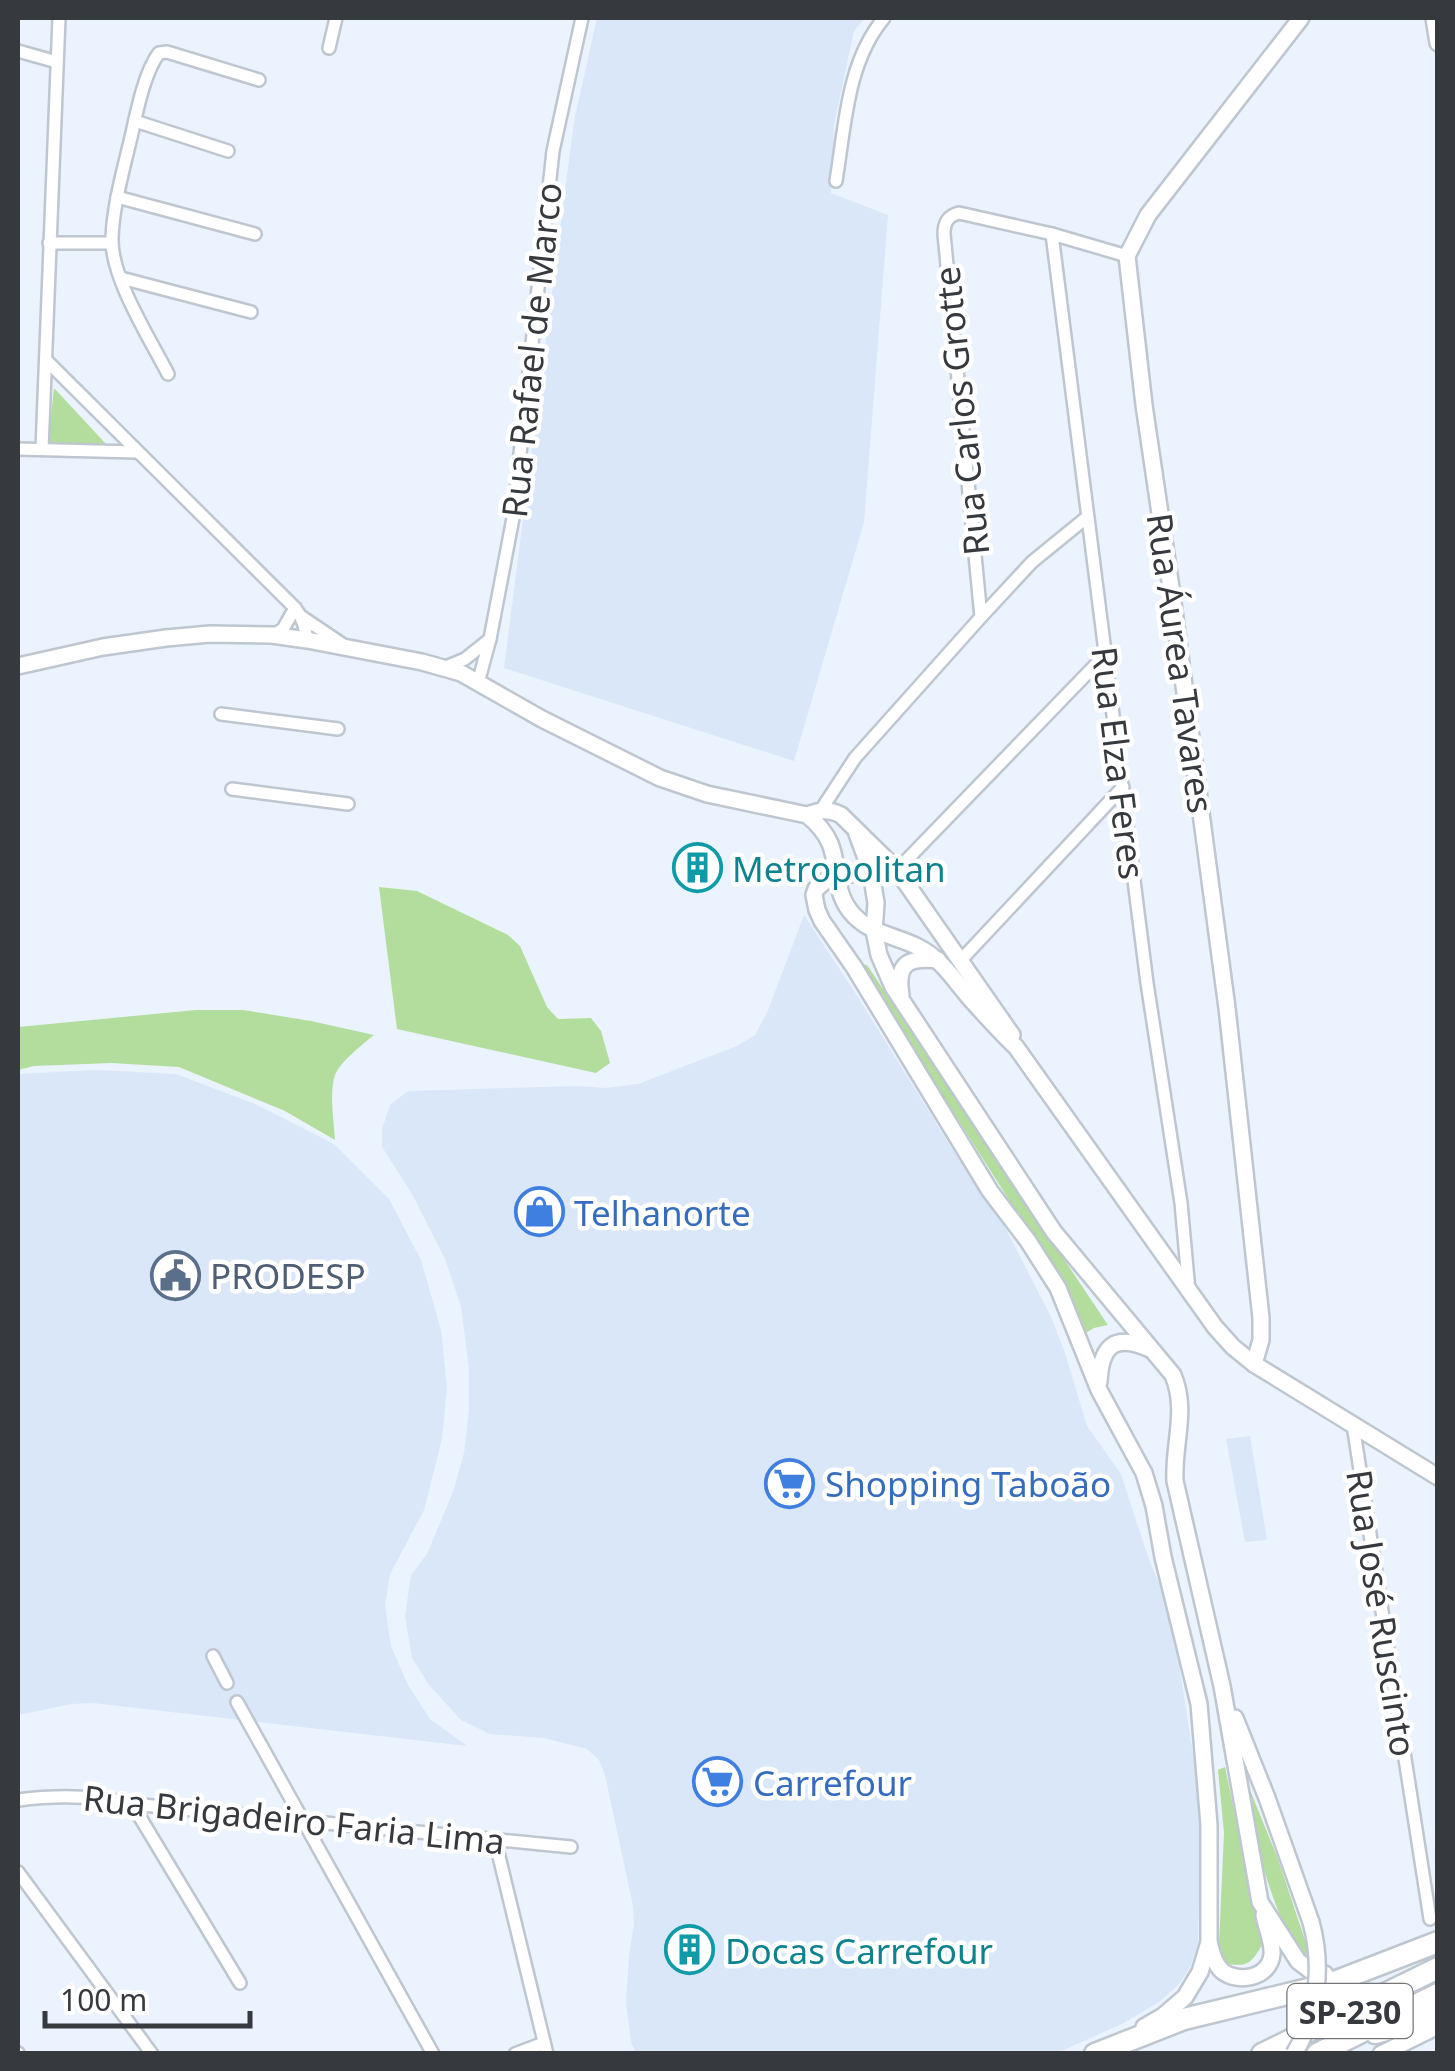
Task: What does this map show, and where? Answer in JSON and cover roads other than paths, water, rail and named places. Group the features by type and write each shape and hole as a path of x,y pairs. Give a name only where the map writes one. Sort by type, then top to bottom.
{"highway":[{"path":"1102,2050 1184,2018 1329,1984 1438,1942"},
{"name":"SP-230","path":"1262,2054 1438,1968"},
{"name":"SP-230","path":"1317,2054 1438,1994"},
{"path":"1344,2040 1438,2016"}],"main road":[{"path":"1127,256 1148,216 1302,18"},
{"name":"Rua Áurea Tavares","path":"1127,256 1227,1008 1260,1318 1254,1364"},
{"path":"18,665 103,647 210,634 306,640 461,673 660,778 707,794 815,817 830,810 897,870 1010,1031 1016,1047"},
{"path":"815,817 833,849 842,898 857,919 874,932 920,948 950,965 961,960"},
{"path":"856,830 872,872 874,932 884,970 1054,1232 1173,1374 1180,1393 1176,1481 1222,1686 1272,1952 1264,1969 1240,1979 1226,1974 1216,1964 1209,1942"},
{"path":"897,870 838,874 824,882 814,896 822,921 990,1190 1058,1288 1099,1390 1144,1473 1199,1704 1209,1825 1209,1942 1200,1972 1185,1998 1163,2016 1102,2050"},
{"path":"902,999 898,978 904,966 923,958 938,960 1016,1047 1224,1337 1254,1364 1438,1477"},
{"path":"1099,1390 1100,1368 1106,1350 1114,1344 1138,1344 1154,1351"},
{"path":"1222,1686 1267,1798 1311,1922 1318,1956 1307,2029 1294,2054"},
{"path":"1260,1902 1298,1961 1311,1971 1358,1972"},
{"path":"1381,2054 1438,2026"}],"street":[{"path":"42,448 60,18"},
{"path":"329,48 336,18"},
{"name":"Rua Rafael de Marco","path":"478,683 513,518 553,151 582,18"},
{"path":"836,181 858,62 884,18"},
{"path":"18,52 58,62"},
{"path":"168,374 134,310 112,242 117,198 152,64 167,52 259,80"},
{"path":"135,121 228,151"},
{"path":"117,198 256,234"},
{"name":"Rua Carlos Grotte","path":"981,617 944,234 946,220 959,213 1052,234"},
{"path":"1052,234 1127,256"},
{"name":"Rua Elza Feres","path":"1052,234 1147,983 1181,1202 1189,1291"},
{"path":"49,243 112,242"},
{"path":"121,278 251,312"},
{"path":"47,362 298,612 348,648"},
{"path":"18,448 136,452"},
{"path":"815,817 855,758 981,617 1032,562 1086,518"},
{"path":"272,636 298,612"},
{"path":"298,612 306,640"},
{"path":"442,668 465,659 490,639"},
{"path":"897,870 1105,655"},
{"path":"221,714 338,729"},
{"path":"961,960 1123,787"},
{"path":"232,788 348,804"},
{"name":"Rua José Ruscinto","path":"1354,1425 1430,1919"},
{"path":"213,1656 226,1684"},
{"path":"237,1702 433,2054"},
{"name":"Rua Brigadeiro Faria Lima","path":"18,1800 82,1796 571,1846"},
{"path":"132,1804 240,1983"},
{"path":"495,1840 546,2048 515,2054"},
{"path":"18,1872 152,2054"}],"place":[{"name":"Metropolitan","path":"697,868"},
{"name":"Telhanorte","path":"539,1212"},
{"name":"PRODESP","path":"175,1275"},
{"name":"Shopping Taboão","path":"790,1483"},
{"name":"Carrefour","path":"718,1782"},
{"name":"Docas Carrefour","path":"690,1950"}]}
